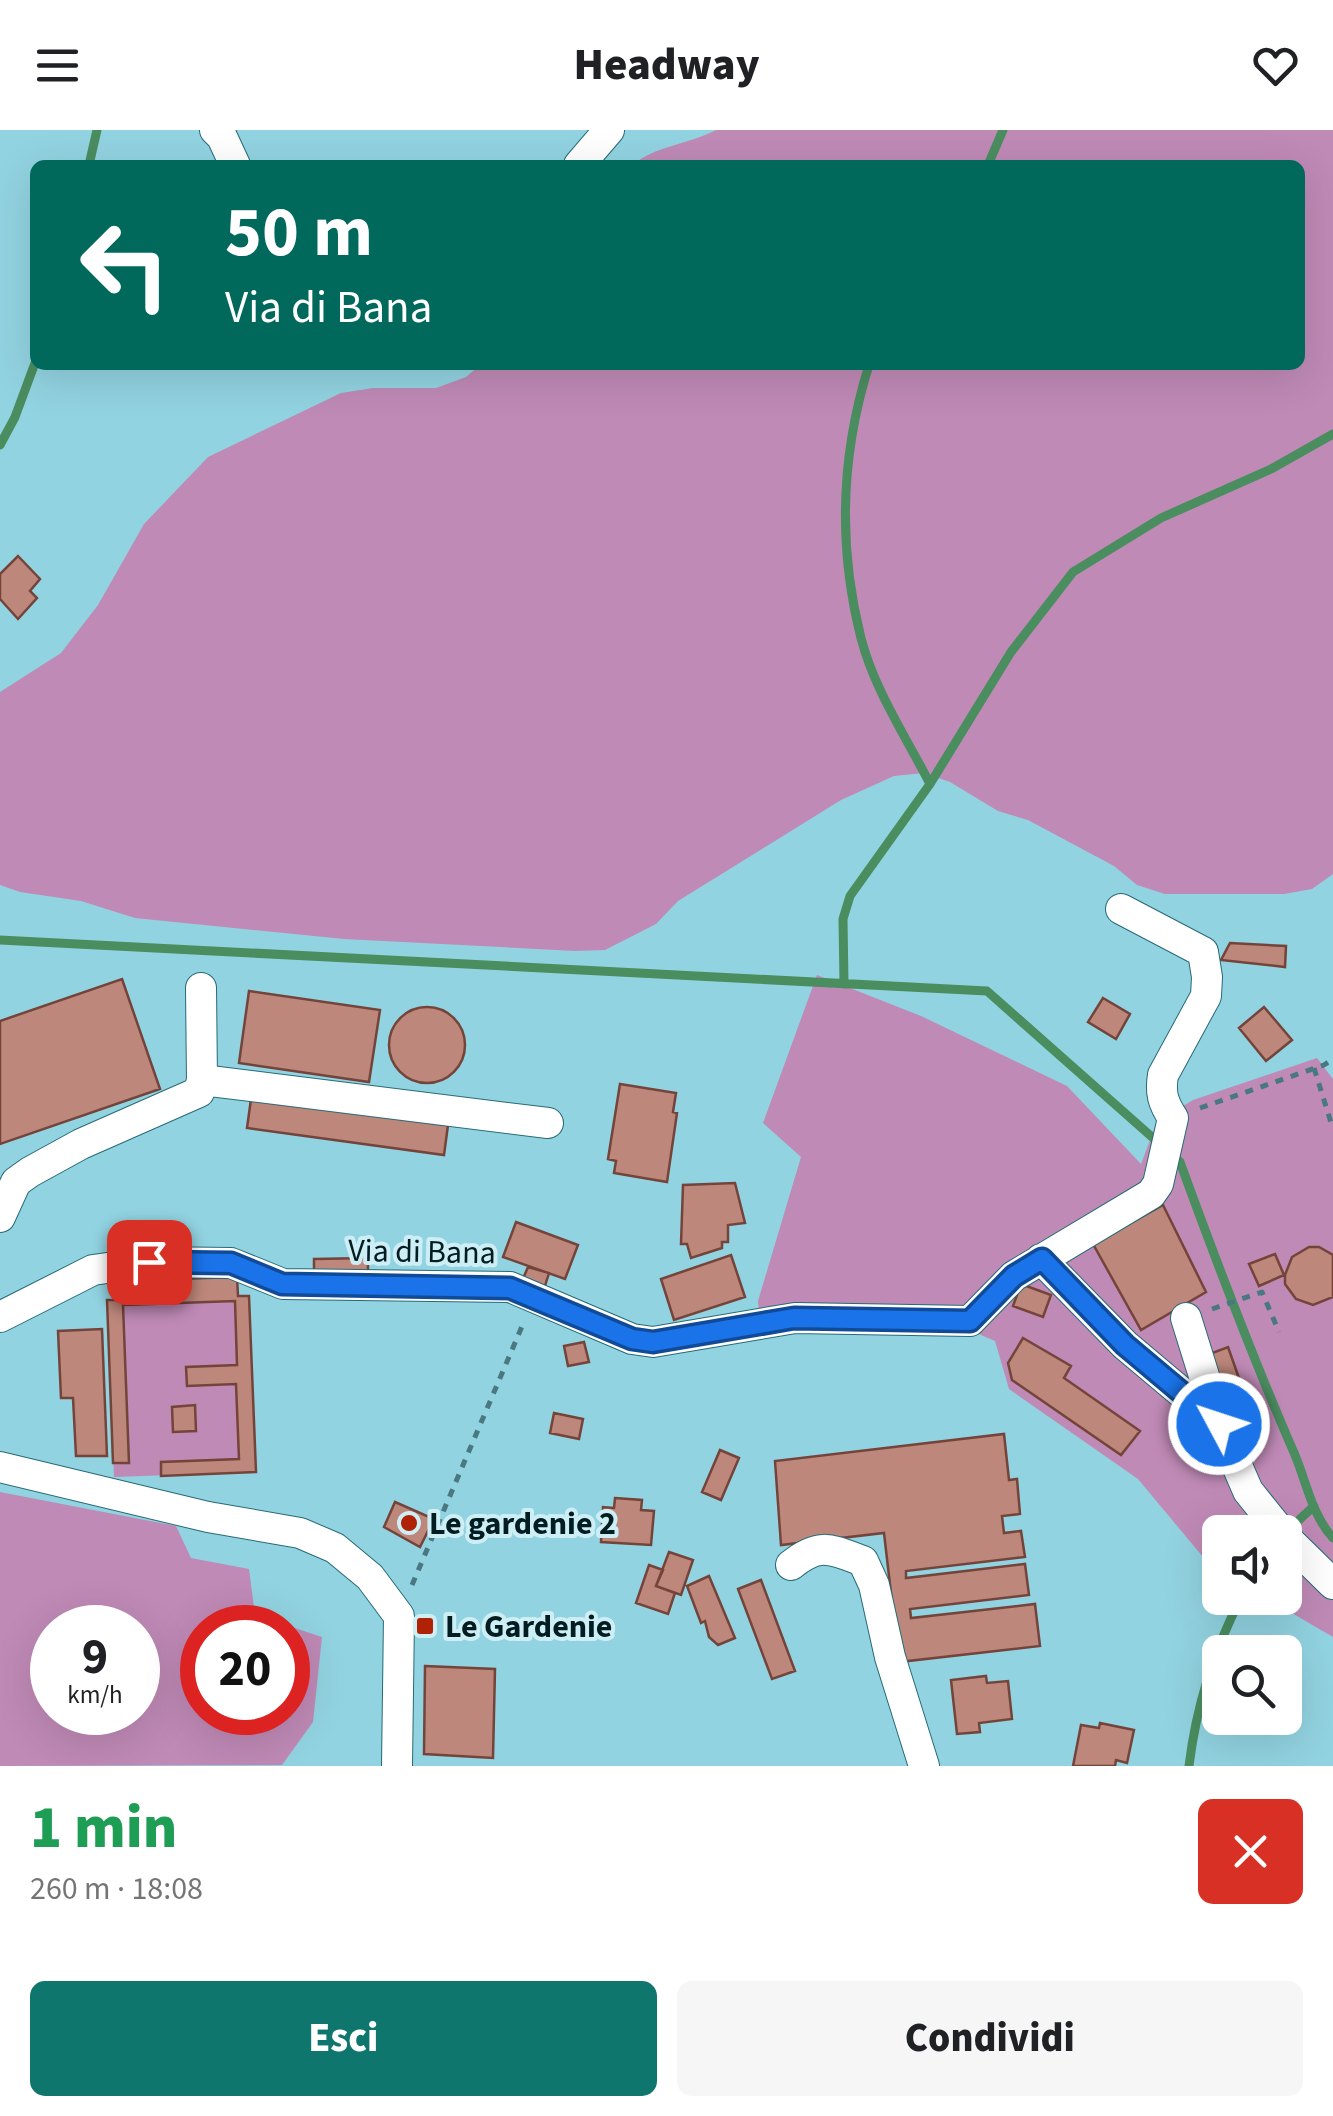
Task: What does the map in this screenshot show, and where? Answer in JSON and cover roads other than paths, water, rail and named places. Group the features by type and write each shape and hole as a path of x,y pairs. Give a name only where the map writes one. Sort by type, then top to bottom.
{"street":[{"path":"216,130 234,160"},
{"path":"583,160 609,130"},
{"name":"Via di Bana","path":"0,1318 94,1270 149,1262 231,1263 282,1284 510,1288 632,1339 653,1342 794,1318 960,1322 978,1316 1014,1276 1150,1194 1158,1184 1178,1116 1164,1103 1163,1074 1206,996 1207,976 1202,952 1122,909"},
{"path":"0,1216 16,1182 30,1172 98,1136 195,1096 202,1080 201,988"},
{"path":"202,1080 548,1123"},
{"path":"1042,1259 1125,1345 1219,1424"},
{"path":"1200,1314 1219,1424 1248,1491 1267,1515"},
{"path":"0,1467 208,1517 300,1533 335,1548 370,1578 399,1616 397,1766"},
{"path":"791,1565 809,1551 827,1548 862,1561 874,1586 890,1657 924,1766"},
{"path":"1302,1554 1333,1584"}],"waterway":[{"path":"90,160 97,130"},
{"path":"990,160 1003,130"},
{"path":"0,445 32,370"},
{"path":"868,370 848,466 846,535 854,604 874,676 930,784"},
{"path":"844,984 843,919 850,896 930,784 1011,652 1073,572 1161,518 1271,469 1333,434"},
{"path":"0,940 987,991 1161,1145"},
{"path":"1173,1156 1180,1162 1315,1509 1333,1538"},
{"path":"1302,1517 1314,1506"},
{"path":"1189,1766 1208,1680 1233,1615"}],"place":[{"name":"Le gardenie 2","path":"409,1523"},
{"name":"Le Gardenie","path":"425,1626"}]}
